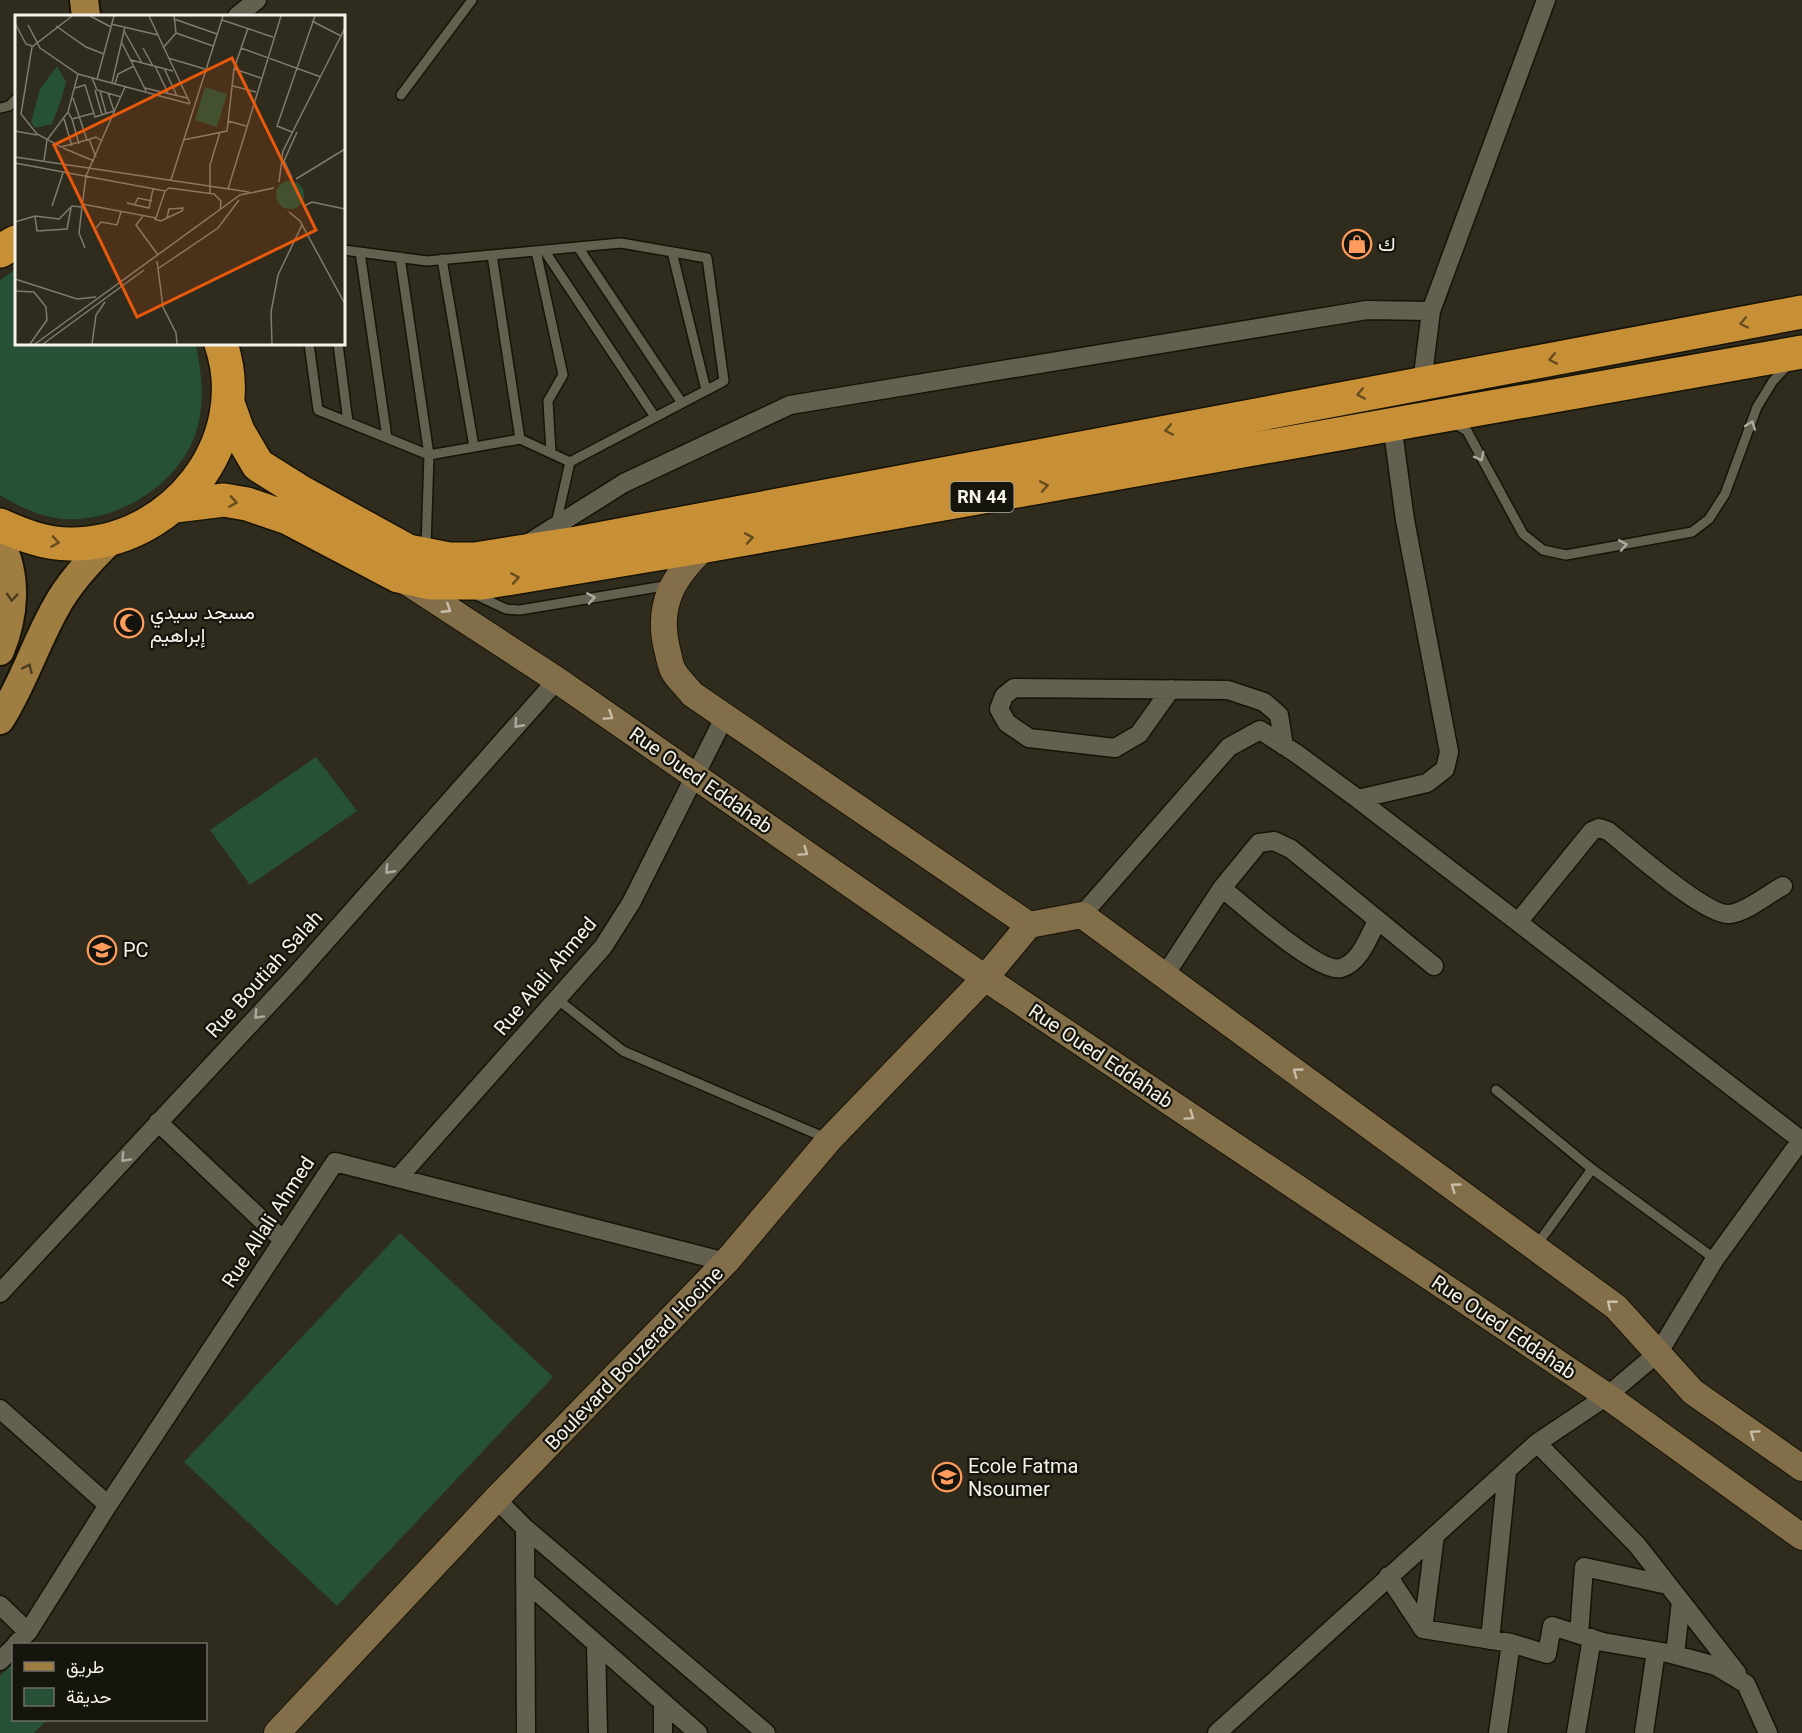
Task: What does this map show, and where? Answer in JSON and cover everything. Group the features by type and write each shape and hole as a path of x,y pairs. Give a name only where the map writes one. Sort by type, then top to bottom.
{"highway":[{"name":"RN 44","path":"228,402 238,431 258,465 392,543 426,556 449,560 577,543 1802,312"},
{"path":"0,525 27,537 70,544 112,539 146,526 175,506 201,476 219,441 228,402 226,359 220,345"},
{"name":"RN 44","path":"175,506 224,500 248,504 288,518 398,576 430,584 455,585 706,546 1801,352"}],"main road":[{"path":"84,0 86,15"},
{"path":"0,720 15,697 56,606 85,566 112,539"},
{"path":"0,542 5,552 13,590 8,631 0,651"},
{"path":"706,546 687,563 672,585 663,613 665,643 672,670 692,693 1029,925 1082,915 1536,1246 1616,1307 1694,1392 1802,1468"},
{"name":"Rue Oued Eddahab","path":"398,576 695,775 985,978 1607,1396 1802,1537"},
{"name":"Boulevard Bouzerad Hocine","path":"277,1733 496,1500 726,1262 830,1140 985,978 1029,925"}],"street":[{"path":"238,15 257,0"},
{"path":"1422,383 1431,311 1546,0"},
{"path":"512,553 624,483 790,405 1367,310 1431,311"},
{"path":"1358,799 1427,783 1445,769 1449,752 1405,520 1392,424"},
{"name":"Rue Boutiah Salah","path":"0,1293 295,975 556,680"},
{"path":"1171,689 1139,734 1115,748 1029,738 1007,723 999,709 1005,696 1014,688 1171,689 1228,690 1264,702 1279,715 1284,746"},
{"name":"Rue Alali Ahmed","path":"399,1177 603,947 631,903 725,716"},
{"path":"1082,915 1229,747 1260,730 1358,799 1802,1139 1715,1259 1659,1352 1607,1396 1537,1443 1217,1733"},
{"path":"1518,922 1592,831 1599,828 1608,831 1700,903 1719,913 1736,912 1783,886"},
{"path":"1165,975 1222,888 1259,843 1274,841 1292,849 1434,966"},
{"path":"1222,888 1308,957 1327,968 1342,968 1359,955 1377,921"},
{"path":"158,1122 283,1240"},
{"name":"Rue Allali Ahmed","path":"19,1641 335,1162 726,1262"},
{"path":"0,1409 108,1505"},
{"path":"1537,1443 1637,1545 1746,1684 1768,1733"},
{"path":"1490,1640 1507,1470"},
{"path":"496,1500 525,1528 766,1733"},
{"path":"525,1528 526,1733"},
{"path":"1423,1629 1435,1535"},
{"path":"1576,1733 1585,1636 1584,1568 1668,1585"},
{"path":"1388,1576 1423,1629 1511,1643 1547,1654 1552,1626 1585,1636 1716,1666 1746,1684"},
{"path":"525,1581 698,1733"},
{"path":"1676,1655 1681,1601"},
{"path":"0,1605 19,1641"},
{"path":"1498,1733 1511,1643"},
{"path":"596,1644 598,1733"},
{"name":"Rue Allali Ahmed","path":"0,1661 12,1648"},
{"path":"1644,1733 1656,1651"},
{"path":"663,1703 663,1733"}],"lane":[{"path":"401,95 472,0"},
{"path":"0,108 15,100"},
{"path":"345,250 427,261 621,243 707,258 724,381 570,462 555,526"},
{"path":"578,247 682,403"},
{"path":"540,250 655,417"},
{"path":"540,250 563,375 548,401 550,453"},
{"path":"360,252 387,438"},
{"path":"672,252 706,390"},
{"path":"492,255 520,439"},
{"path":"400,258 429,455 426,556"},
{"path":"442,260 474,447"},
{"path":"309,345 318,410 429,455 520,439 570,462"},
{"path":"338,345 348,422"},
{"path":"1442,417 1467,431 1523,534 1543,550 1566,555 1692,532 1709,519 1725,494 1757,407 1773,381 1801,352"},
{"path":"455,585 506,609 520,610 672,585"},
{"path":"557,999 623,1051 830,1140"},
{"path":"1496,1090 1592,1169 1715,1259"},
{"path":"1536,1246 1592,1169"}],"green space":[{"path":"15,270 15,345 196,345 202,394 198,425 191,445 179,464 147,494 127,506 106,514 64,519 30,511 0,495 0,280"},
{"path":"316,757 357,811 250,885 210,830"},
{"path":"400,1233 553,1377 337,1606 184,1462"},
{"path":"12,1664 12,1721 46,1721 34,1733 0,1733 0,1676"}],"place":[{"name":"ك","path":"1357,244"},
{"name":"مسجد سيدي إبراهيم","path":"129,623"},
{"name":"PC","path":"102,950"},
{"name":"Ecole Fatma Nsoumer","path":"947,1477"}]}
